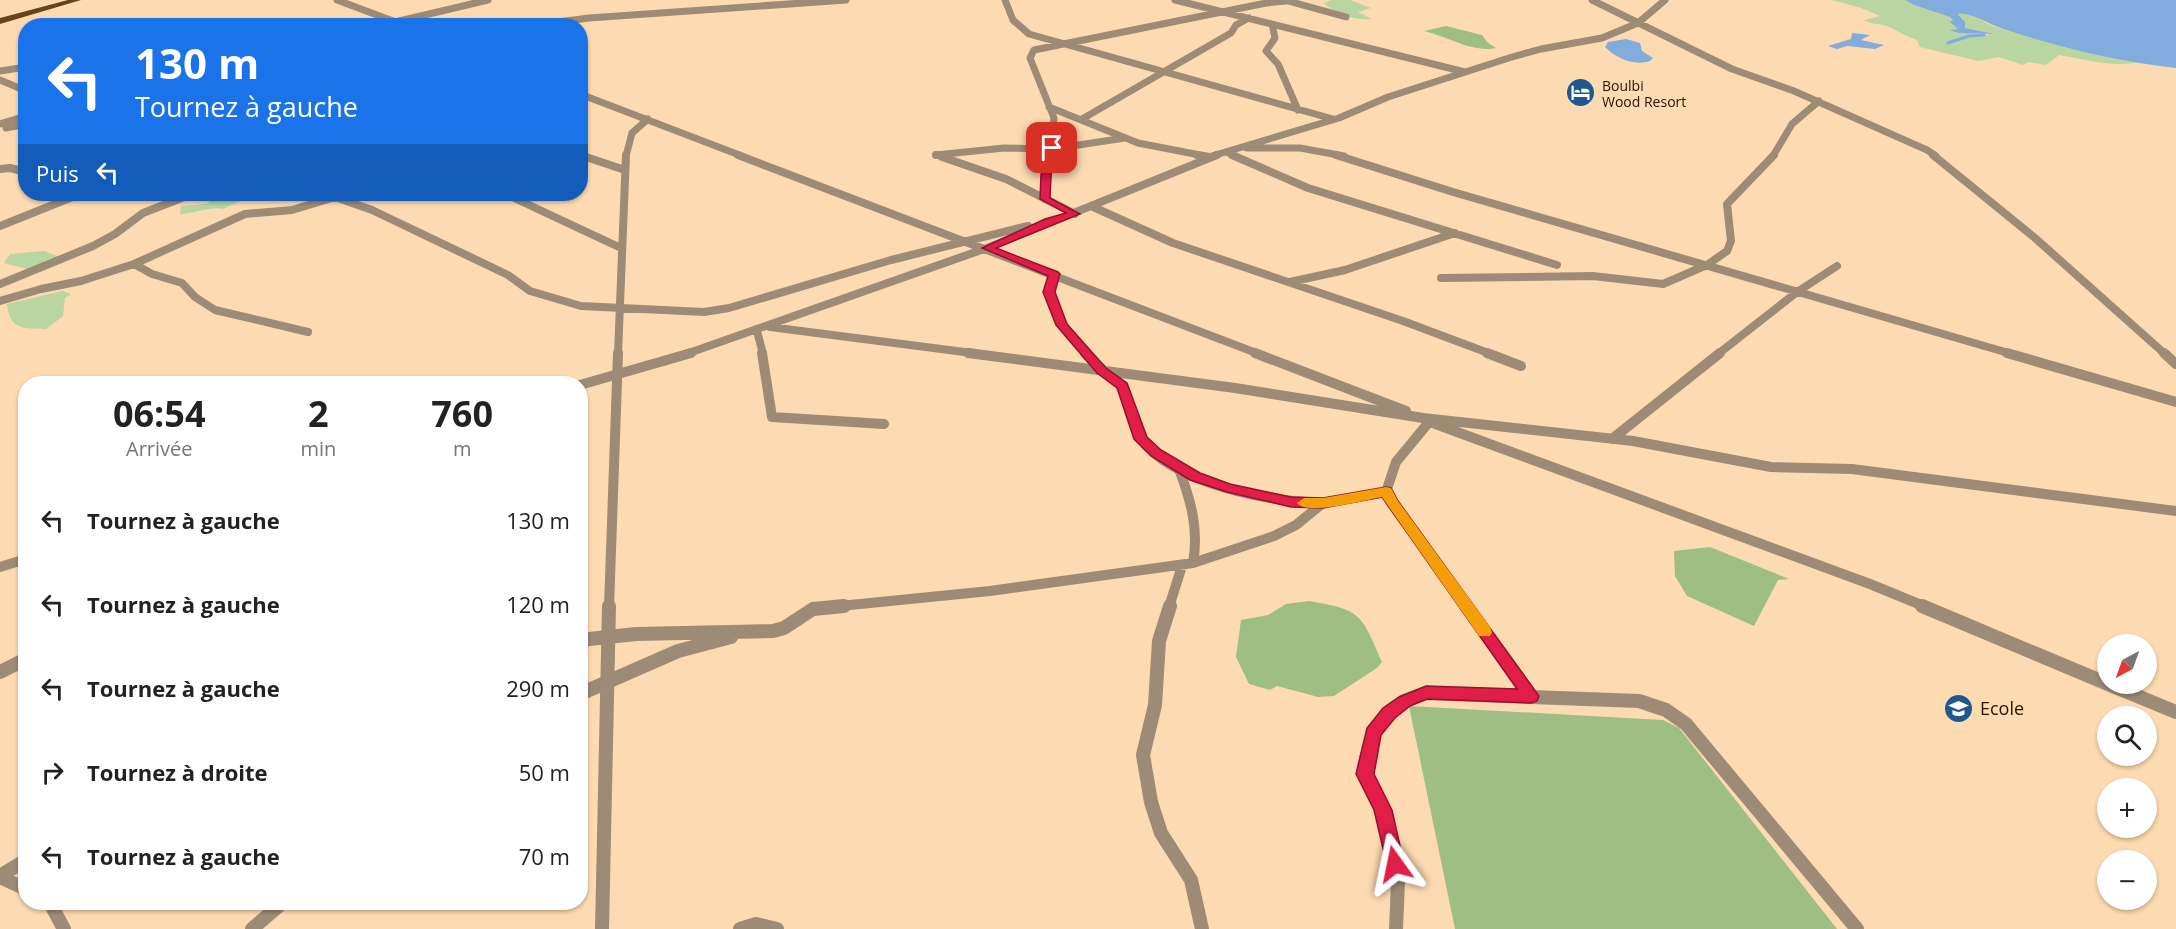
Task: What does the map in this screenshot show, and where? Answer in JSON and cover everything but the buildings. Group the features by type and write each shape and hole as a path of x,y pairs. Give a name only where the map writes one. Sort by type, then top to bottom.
{"main road":[{"path":"0,21 77,0"}],"street":[{"path":"337,0 384,18"},
{"path":"470,0 478,3"},
{"path":"418,18 489,0"},
{"path":"588,18 846,0"},
{"path":"1005,0 1009,15 1020,30 1062,44 1334,119"},
{"path":"1175,0 1465,72"},
{"path":"1288,0 1346,17"},
{"path":"1045,199 1046,175 1054,124 1030,58 1035,50 1295,0"},
{"path":"1592,0 1732,69 1819,101 1927,150 2035,238 2176,364"},
{"path":"350,201 508,275 530,291 580,306 619,310 704,312 729,308 891,260 1075,214 1209,157 1334,119 1388,97 1541,49 1602,38 1638,22 1665,0"},
{"path":"1083,119 1231,33 1236,25 1249,18"},
{"path":"1272,24 1275,38 1266,51 1278,64 1298,110"},
{"path":"0,71 18,68"},
{"path":"0,80 18,88"},
{"path":"588,97 987,248 1426,420 1870,584 2097,679"},
{"path":"1441,278 1593,276 1663,284 1707,265 1727,251 1731,241 1727,204 1774,155 1792,124 1819,101"},
{"path":"1049,107 1125,138 1154,147 1209,157"},
{"path":"0,124 18,118"},
{"path":"602,929 608,637 625,170 632,133 648,119"},
{"path":"0,130 18,126"},
{"path":"1075,214 994,175 936,155 995,149 1052,148 1125,138"},
{"path":"1241,147 1300,148 1348,157 1454,192 2176,402"},
{"path":"1227,152 1247,164 1308,188 1557,265"},
{"path":"588,158 625,170"},
{"path":"0,169 18,170"},
{"path":"0,226 62,201"},
{"path":"0,284 93,246 115,234 143,213 174,201"},
{"path":"0,301 41,289 81,281 134,264 239,215 292,210 318,201"},
{"path":"521,201 621,248"},
{"path":"1091,206 1147,233 1403,321 1521,366"},
{"path":"588,383 770,327 987,248 1048,222"},
{"path":"1290,282 1345,270 1455,233"},
{"path":"134,264 152,274 182,283 195,297 215,310 308,332"},
{"path":"1612,440 1797,292 1838,266"},
{"path":"1054,274 1049,292 1062,325 1101,370 1122,386 1141,439 1179,469 1227,488 1291,502 1323,503 1386,492"},
{"path":"770,327 1053,362 1236,388 1426,420 1691,451 1771,467 1852,469 2176,511"},
{"path":"757,331 765,364 772,417 884,424"},
{"path":"1426,420 1396,462 1386,492 1397,511 1531,696"},
{"path":"1179,469 1194,508 1198,526 1198,542 1187,564 1159,641 1155,705 1143,756 1151,802 1161,833 1191,880 1202,929"},
{"path":"588,639 773,631 784,628 813,609 990,591 1187,564 1274,536 1296,525 1323,503"},
{"path":"0,567 18,561"},
{"path":"588,690 678,651 749,633"},
{"path":"0,672 13,666"},
{"path":"1396,929 1398,882 1383,810 1365,774 1373,733 1397,707 1426,693 1639,701 1666,710 1686,724 1857,929"},
{"path":"2132,694 2176,712"},
{"path":"0,876 18,865"},
{"path":"0,876 18,885"},
{"path":"54,910 64,929"},
{"path":"252,929 274,910"},
{"path":"740,929 756,924 777,929"}],"green space":[{"path":"1332,0 1350,0 1371,8 1358,12 1372,19 1359,19 1346,15 1323,3"},
{"path":"1832,0 1905,0 1950,17 1953,20 1951,22 1958,29 1951,30 1984,35 1995,34 1965,28 1958,14 1968,14 1993,26 2059,45 2139,62 2119,64 2059,55 2046,65 2029,62 2023,65 1999,57 1978,61 1920,47 1917,40 1886,26 1864,20 1880,16"},
{"path":"1446,26 1482,35 1496,48 1469,46 1424,31"},
{"path":"211,201 241,201 223,209 180,214 181,206 206,204"},
{"path":"44,251 60,257 32,270 4,263 10,254"},
{"path":"62,291 71,294 65,298 63,316 46,329 25,328 15,324 11,319 7,304"},
{"path":"1710,547 1789,579 1778,580 1754,626 1687,596 1675,576 1674,551"},
{"path":"1309,601 1340,608 1357,617 1369,633 1382,662 1377,668 1334,696 1318,697 1277,686 1270,690 1249,684 1236,657 1241,620 1268,615 1286,604"},
{"path":"1409,706 1663,720 1679,728 1837,929 1455,929"}],"water":[{"path":"1905,0 2176,0 2176,68 2065,47 1963,14 1958,14 1965,22 1965,28 1995,34 1959,33 1949,30 1958,29 1950,22 1953,20 1950,17"},
{"path":"1852,33 1870,35 1861,40 1884,45 1875,49 1847,46 1837,49 1828,46 1851,39"},
{"path":"1626,39 1640,43 1642,51 1653,58 1650,61 1632,62 1620,58 1605,47 1608,42"}],"waterway":[{"path":"1948,43 1969,36 1984,35"}],"slow traffic":[{"path":"1304,503 1323,503 1386,492 1484,632"}],"place":[{"name":"Boulbi Wood Resort","path":"1581,93"},
{"name":"Ecole","path":"1959,708"}],"route":[{"path":"1052,148 1047,167 1045,199 1075,214 1048,222 987,248 1054,274 1049,292 1062,325 1101,370 1122,386 1141,439 1156,453 1195,477 1227,488 1291,502 1323,503 1386,492 1531,696 1426,693 1404,701 1389,713 1373,733 1366,759 1365,774 1383,810 1395,864"}]}
